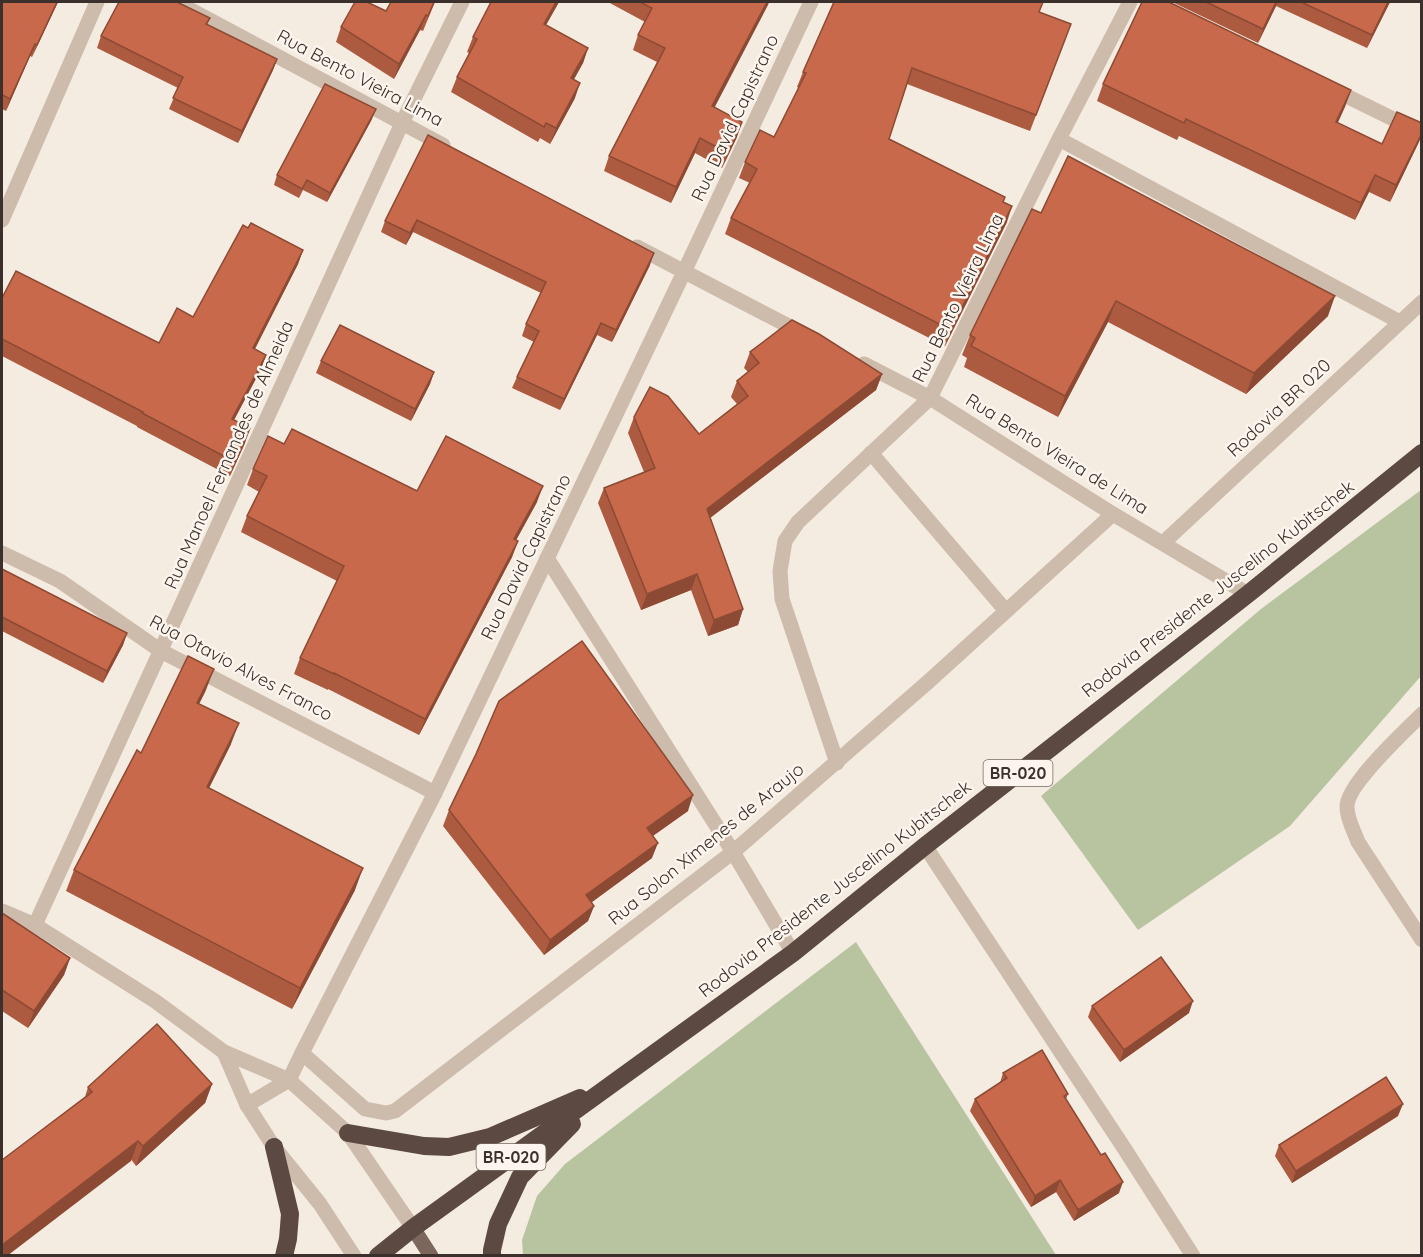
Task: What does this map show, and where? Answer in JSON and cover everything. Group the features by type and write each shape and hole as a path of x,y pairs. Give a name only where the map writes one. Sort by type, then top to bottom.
{"highway":[{"name":"Rodovia Presidente Juscelino Kubitschek","path":"378,1256 413,1228 793,953 925,846 1248,594 1422,453"},
{"path":"348,1132 424,1146 449,1147 490,1137 609,1086"},
{"path":"492,1256 498,1224 520,1177 609,1086"},
{"path":"274,1147 290,1214 284,1256"}],"main road":[{"path":"413,1228 431,1256"}],"street":[{"path":"2,220 97,2"},
{"name":"Rua Bento Vieira Lima","path":"176,2 454,151"},
{"name":"Rua Manoel Fernandes de Almeida","path":"35,926 402,123 462,2"},
{"name":"Rua David Capistrano","path":"289,1080 435,793 684,272 810,2"},
{"name":"Rua Bento Vieira Lima","path":"848,356 930,398 1130,2"},
{"path":"1318,82 1422,133"},
{"path":"1059,139 1400,322"},
{"path":"621,239 817,340"},
{"name":"Rodovia BR 020","path":"1163,543 1422,302"},
{"path":"837,763 782,599 780,571 785,541 798,522 930,398"},
{"name":"Rua Bento Vieira de Lima","path":"930,398 1113,514 1248,594"},
{"path":"871,453 1006,611"},
{"name":"Rua Solon Ximenes de Araujo","path":"302,1053 365,1109 386,1113 394,1111 734,852 837,763 1113,514"},
{"name":"Rua Otavio Alves Franco","path":"2,553 60,581 161,651 435,793"},
{"path":"547,558 734,852 793,953"},
{"path":"1422,714 1364,774 1351,793 1347,806 1358,842 1422,940"},
{"path":"925,846 1126,1151 1192,1256"},
{"path":"2,911 35,926 154,1001 224,1052 289,1080 348,1132 413,1228"},
{"path":"224,1052 247,1105 274,1147 320,1204 354,1256"},
{"path":"247,1105 289,1080"}],"green space":[{"path":"1421,490 1421,676 1290,826 1138,930 1041,796 1261,609"},
{"path":"856,942 1056,1255 523,1255 522,1240 537,1196 565,1164"}],"building":[{"path":"2,2 57,2 10,99 3,95 2,98"},
{"path":"119,2 177,2 210,18 206,24 277,59 242,131 173,98 183,77 101,36"},
{"path":"355,2 367,2 386,11 391,2 434,2 399,64 341,27"},
{"path":"491,2 556,2 544,24 588,48 571,78 580,83 556,128 546,123 544,127 457,77 477,39 473,37"},
{"path":"640,2 767,2 712,106 742,122 728,153 700,138 676,187 609,156 665,48 638,35 652,8"},
{"path":"834,2 1043,2 1039,12 1071,24 1036,115 912,68 889,139 1005,197 1003,202 1012,206 951,330 731,218 757,169 745,162 760,130 774,137 806,73 803,72"},
{"path":"1142,2 1169,2 1351,90 1336,122 1382,144 1397,112 1422,123 1422,133 1396,185 1375,175 1361,203 1186,119 1184,123 1103,84"},
{"path":"1206,2 1276,2 1263,29"},
{"path":"1301,2 1388,2 1372,35"},
{"path":"325,84 376,109 330,193 307,180 302,189 277,175"},
{"path":"428,135 654,253 616,330 601,323 564,399 517,377 539,331 526,324 546,282 417,220 410,233 385,221"},
{"path":"1068,156 1335,296 1254,373 1116,301 1065,396 971,346 975,338 970,335 1032,209 1041,213"},
{"path":"251,223 303,250 253,348 266,355 232,419 250,428 235,462 2,339 2,298 16,271 159,343 177,308 193,317 243,225 248,228"},
{"path":"792,320 819,334 882,374 707,509 743,609 714,620 697,574 647,594 604,488 655,468 634,417 650,387 668,396 699,434 748,396 737,381 759,363 750,352"},
{"path":"340,325 434,372 415,409 321,361"},
{"path":"292,429 417,491 446,436 543,486 514,539 518,541 425,719 300,658 344,566 247,516 267,476 253,469 268,436 284,444"},
{"path":"2,569 127,633 107,671 2,617"},
{"path":"582,641 693,795 647,828 658,843 586,895 594,906 550,940 449,810 499,701"},
{"path":"188,656 214,669 197,703 239,723 207,787 363,868 300,988 74,870 137,750 141,753"},
{"path":"2,913 70,958 34,1011 2,990"},
{"path":"1161,957 1193,1001 1124,1050 1092,1006"},
{"path":"157,1024 212,1084 143,1146 138,1141 2,1245 2,1160 92,1092 88,1087"},
{"path":"1042,1050 1068,1094 1064,1096 1101,1155 1105,1153 1123,1182 1078,1210 1060,1180 1035,1196 975,1099 1007,1078 1003,1073"},
{"path":"1386,1077 1403,1104 1296,1171 1279,1145"}]}
